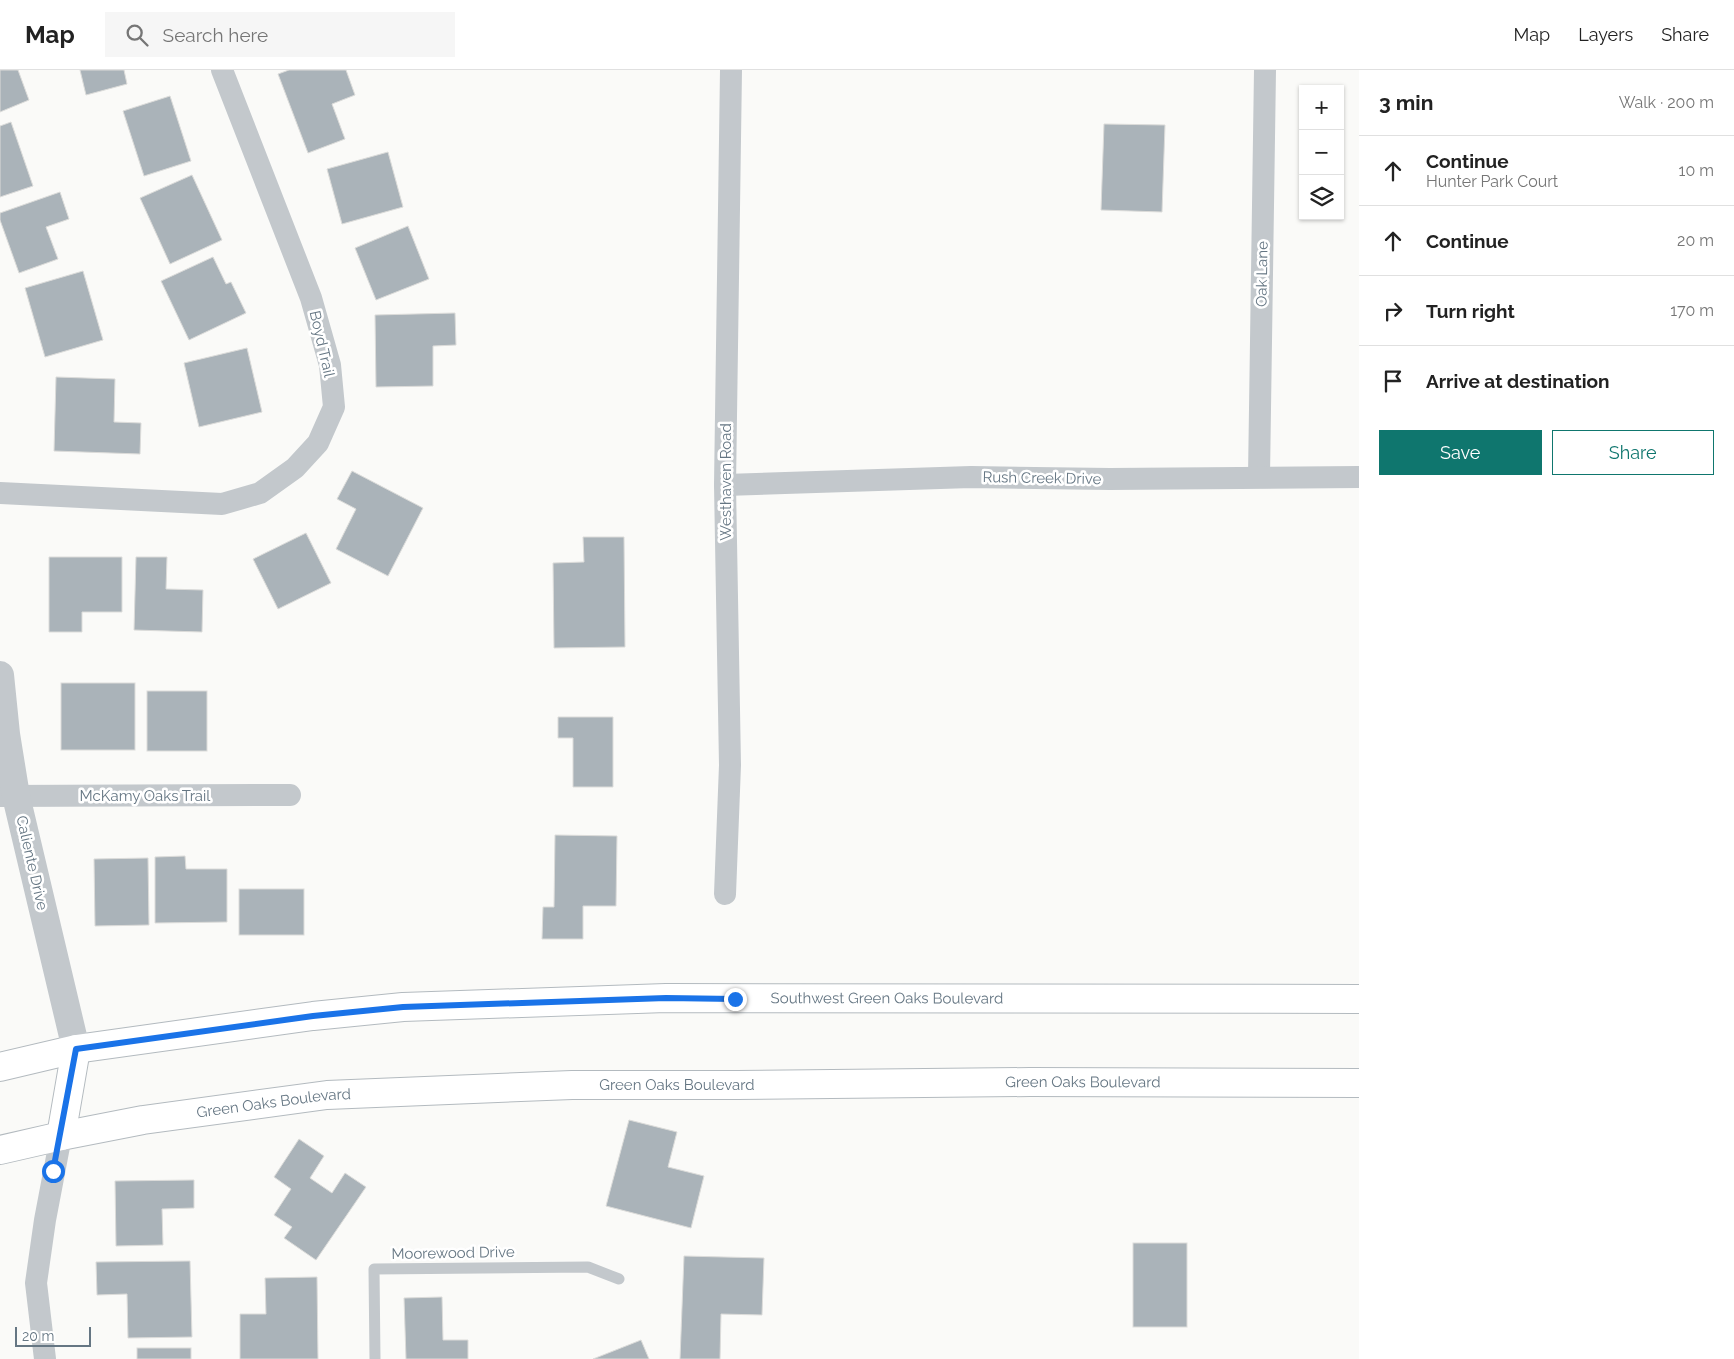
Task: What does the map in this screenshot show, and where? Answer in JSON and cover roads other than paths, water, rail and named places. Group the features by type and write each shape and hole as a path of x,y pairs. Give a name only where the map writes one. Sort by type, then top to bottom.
{"main road":[{"name":"Southwest Green Oaks Boulevard","path":"0,1067 76,1049 313,1016 403,1007 666,998 1359,999"},
{"path":"60,1136 76,1049"},
{"name":"Green Oaks Boulevard","path":"0,1150 143,1120 327,1095 552,1086 1030,1082 1359,1083"}],"street":[{"name":"Boyd Trail","path":"0,493 222,504 260,493 295,468 318,443 334,407 330,365 311,298 222,70"},
{"name":"Westhaven Road","path":"725,894 730,765 725,485 731,70"},
{"name":"Oak Lane","path":"1259,477 1265,70"},
{"name":"Rush Creek Drive","path":"725,485 971,477 1110,479 1359,477"},
{"name":"Caliente Drive","path":"0,675 6,734 8,796 76,1049"},
{"name":"McKamy Oaks Trail","path":"8,796 290,795"},
{"path":"45,1359 36,1283 60,1136"}],"lane":[{"name":"Moorewood Drive","path":"375,1359 374,1269 588,1267 619,1278"}]}
